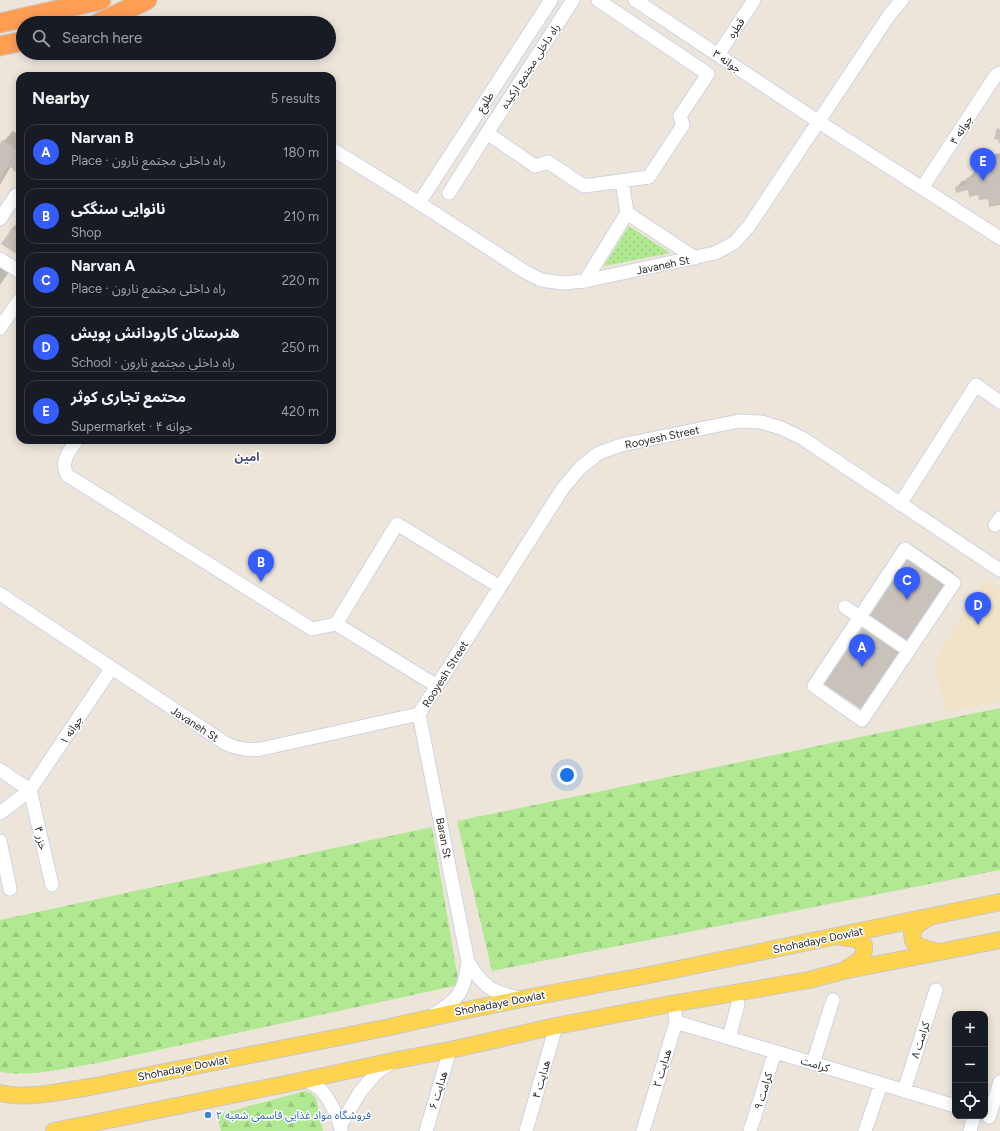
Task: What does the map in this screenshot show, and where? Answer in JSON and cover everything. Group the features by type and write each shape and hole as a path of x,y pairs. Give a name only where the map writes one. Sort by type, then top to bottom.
{"highway":[{"path":"28,16 101,0"},
{"path":"113,16 147,0"},
{"path":"0,22 16,19"},
{"path":"0,46 16,43"}],"main road":[{"name":"Shohadaye Dowlat","path":"3,1094 48,1094 90,1087 390,1027 524,998 836,937 1000,902"},
{"path":"932,916 918,924 912,932 913,940 918,946 938,952"},
{"path":"836,937 857,939 864,945 865,953 860,960 843,971"},
{"path":"54,1131 450,1050 556,1026 809,980 843,971 1000,940"}],"street":[{"name":"طلوع","path":"419,203 550,0"},
{"name":"راه داخلی مجتمع ارکیده","path":"449,193 573,0"},
{"path":"487,133 535,166 548,162 584,186 649,177 683,125 680,116 708,74 598,0"},
{"name":"جوانه ۳","path":"635,0 819,122"},
{"name":"قطره","path":"718,55 754,0"},
{"name":"Javaneh St","path":"336,151 524,271 541,280 563,283 585,281 715,253 734,243 749,226 890,14 902,0"},
{"name":"جوانه ۴","path":"922,188 996,75 1000,73"},
{"path":"819,122 1000,238"},
{"path":"585,281 627,213 622,181"},
{"path":"0,220 16,195"},
{"path":"627,213 695,258"},
{"path":"0,259 16,269"},
{"path":"0,328 16,304"},
{"path":"900,504 976,386 1000,402"},
{"name":"Rooyesh Street","path":"420,714 563,488 582,467 599,453 621,445 739,421 761,422 781,428 802,438 1000,570"},
{"path":"74,444 66,457 64,470 68,475 312,628 336,624 437,686"},
{"path":"336,624 397,524 500,587"},
{"path":"905,549 954,583 908,650 862,720 814,686 905,549"},
{"name":"Javaneh St","path":"0,594 111,669 235,748 249,750 261,749 420,714"},
{"path":"845,607 908,650"},
{"name":"جوانه ۱","path":"0,813 30,790 111,669"},
{"name":"Baran St","path":"420,714 468,962"},
{"path":"0,770 30,790"},
{"name":"خزر ۴","path":"30,790 52,885"},
{"path":"0,841 10,889"},
{"path":"468,962 479,978 488,987 502,994 524,998"},
{"path":"429,1018 449,1005 460,993 465,981 468,962"},
{"name":"کرامت ۸","path":"904,1091 936,990"},
{"path":"813,1063 833,1000"},
{"name":"هدایت ۲","path":"643,1131 676,1022 674,1004"},
{"path":"729,1038 738,1004"},
{"name":"کرامت","path":"676,1022 952,1105"},
{"name":"هدایت ۴","path":"526,1131 556,1026"},
{"name":"هدایت ۶","path":"427,1131 450,1050"},
{"name":"کرامت ۹","path":"750,1131 775,1052"},
{"path":"340,1128 348,1110 364,1087 377,1072 397,1060"},
{"path":"305,1080 319,1088 327,1098 340,1128"},
{"path":"991,1118 1000,1082"},
{"path":"865,1131 881,1084"},
{"path":"970,1131 973,1119"}],"shaded area":[{"path":"985,580 1000,590 1000,701 945,712 935,660"}],"green space":[{"path":"629,226 670,253 604,266"},
{"path":"1000,708 1000,870 492,971 457,821"},
{"path":"432,827 459,985 98,1063 37,1073 0,1072 0,920"},
{"path":"305,1091 311,1093 316,1098 323,1131 221,1131 217,1115"}],"building":[{"path":"997,128 1000,129 1000,143 998,143 999,140 994,139"},
{"path":"2,140 16,149 16,172 8,165 0,181 0,144"},
{"path":"1000,158 1000,205 989,207 988,199 979,200 978,195 969,197 968,190 956,193 955,187 967,185 966,178 975,177 974,171 982,170 981,162"},
{"path":"12,228 16,232 16,253 1,244"},
{"path":"907,559 945,583 907,642 869,617"},
{"path":"864,626 900,651 861,709 824,684"}],"place":[{"name":"محتمع تجاری کوثر","path":"983,181"},
{"name":"نانوایی سنگکی","path":"261,582"},
{"name":"Narvan A","path":"907,600"},
{"name":"هنرستان کارودانش پویش","path":"978,625"},
{"name":"Narvan B","path":"862,667"},
{"name":"فروشگاه مواد غذایی قاسمی شعبه ۲","path":"208,1115"}],"district":[{"name":"امین","path":"247,457"}]}
